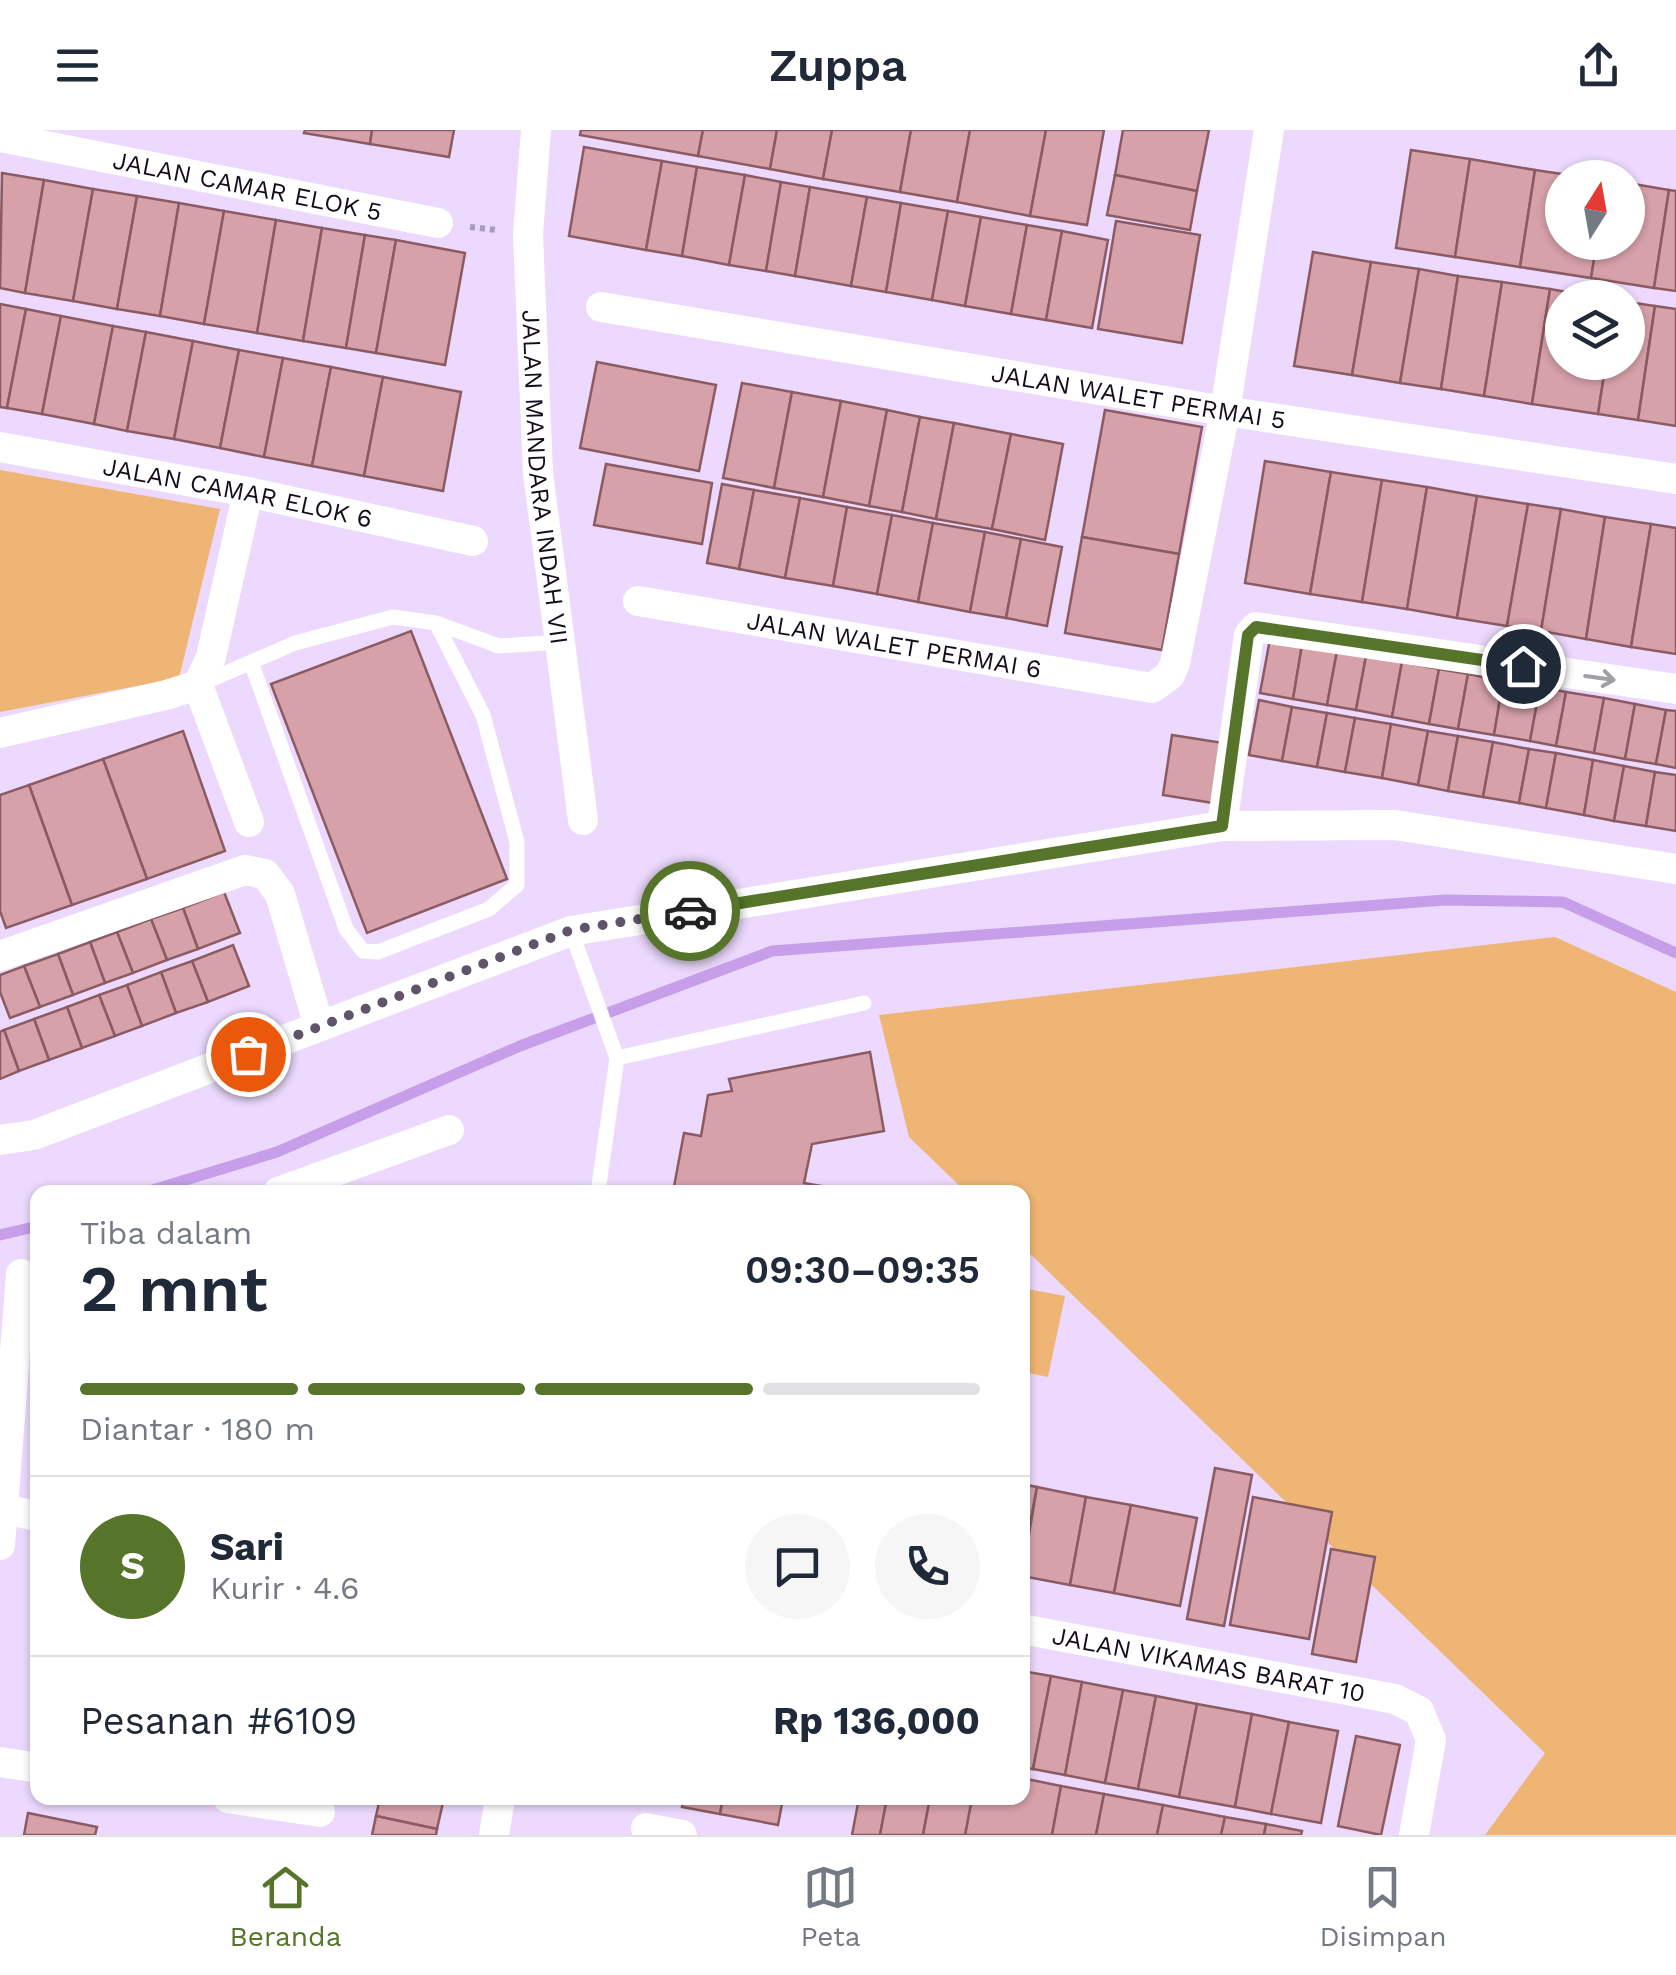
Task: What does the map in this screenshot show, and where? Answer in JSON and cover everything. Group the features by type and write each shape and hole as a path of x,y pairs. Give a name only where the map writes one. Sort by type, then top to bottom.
{"street":[{"name":"JALAN MANDARA INDAH VII","path":"536,130 528,234 538,474 583,820"},
{"path":"1226,411 1269,130"},
{"name":"JALAN CAMAR ELOK 5","path":"0,137 438,223"},
{"name":"JALAN WALET PERMAI 5","path":"600,307 1226,411 1676,479"},
{"name":"JALAN WALET PERMAI 6","path":"638,601 1152,688 1170,675 1175,663 1226,411"},
{"name":"JALAN CAMAR ELOK 6","path":"0,447 248,492 473,541"},
{"path":"248,492 210,657 198,685 249,822"},
{"path":"1222,826 1248,635 1256,627 1676,689"},
{"path":"0,733 198,685"},
{"path":"0,1140 34,1134 571,930 1222,826 1395,825 1676,869"},
{"path":"0,956 245,870 266,874 280,894 319,1026"},
{"path":"297,1185 449,1130"},
{"path":"0,1542 20,1273"},
{"path":"1,1509 30,1514"},
{"name":"JALAN VIKAMAS BARAT 10","path":"1030,1631 1395,1699 1420,1712 1430,1740 1414,1835"},
{"path":"0,1762 30,1767"},
{"path":"274,1805 320,1812"},
{"path":"494,1835 499,1805"},
{"path":"646,1828 682,1835"}],"lane":[{"path":"198,685 295,643 393,617 436,623 499,646 560,642"},
{"path":"252,662 346,929 362,952 378,952 488,910 518,885 517,842 483,715 436,623"},
{"path":"571,930 617,1058 599,1185"},
{"path":"617,1058 864,1003"}],"path":[{"path":"438,223 528,234"}],"shaded area":[{"path":"0,470 220,509 179,678 0,712"},
{"path":"1555,937 1676,992 1676,1835 1485,1835 1545,1753 1030,1254 1030,1185 959,1185 909,1137 879,1015"},
{"path":"1030,1289 1065,1296 1048,1377 1030,1373"}],"building":[{"path":"372,130 370,144 304,133"},
{"path":"372,130 454,130 449,157 370,144"},
{"path":"581,130 703,130 698,156 580,135"},
{"path":"703,130 777,130 770,169 698,156"},
{"path":"777,130 832,130 823,179 770,169"},
{"path":"832,130 911,130 900,192 823,179"},
{"path":"911,130 970,130 957,202 900,192"},
{"path":"970,130 1046,130 1030,216 957,202"},
{"path":"1046,130 1104,130 1087,225 1030,216"},
{"path":"1123,130 1209,130 1197,191 1115,175"},
{"path":"584,147 662,161 646,250 569,236"},
{"path":"1411,150 1470,159 1455,257 1396,248"},
{"path":"1470,159 1535,170 1520,267 1455,257"},
{"path":"662,161 697,167 682,256 646,250"},
{"path":"697,167 745,175 729,265 682,256"},
{"path":"1535,170 1545,171 1545,260 1594,260 1591,278 1520,267"},
{"path":"2,173 44,180 25,293 0,288"},
{"path":"745,175 781,182 766,271 729,265"},
{"path":"1115,175 1197,191 1190,230 1107,215"},
{"path":"44,180 93,189 73,301 25,293"},
{"path":"781,182 810,187 795,276 766,271"},
{"path":"1645,186 1669,190 1654,288 1645,287 1645,280 1591,278 1594,260 1645,260"},
{"path":"810,187 867,197 851,286 795,276"},
{"path":"93,189 137,196 117,309 73,301"},
{"path":"1669,190 1676,191 1676,291 1654,288"},
{"path":"137,196 179,203 160,316 117,309"},
{"path":"867,197 901,203 886,292 851,286"},
{"path":"179,203 224,211 204,324 160,316"},
{"path":"901,203 948,211 932,300 886,292"},
{"path":"224,211 276,220 257,333 204,324"},
{"path":"948,211 981,217 965,306 932,300"},
{"path":"981,217 1027,225 1011,314 965,306"},
{"path":"276,220 322,228 303,341 257,333"},
{"path":"1116,221 1200,235 1182,343 1098,329"},
{"path":"1027,225 1062,231 1046,320 1011,314"},
{"path":"322,228 365,235 346,348 303,341"},
{"path":"1062,231 1108,240 1092,328 1046,320"},
{"path":"365,235 396,240 376,353 346,348"},
{"path":"396,240 465,253 445,365 376,353"},
{"path":"1313,252 1371,262 1352,375 1294,366"},
{"path":"1371,262 1419,269 1400,383 1352,375"},
{"path":"1419,269 1458,276 1441,389 1400,383"},
{"path":"1458,276 1502,282 1484,396 1441,389"},
{"path":"1502,282 1545,288 1545,321 1532,404 1484,396"},
{"path":"0,304 26,309 7,408 0,407"},
{"path":"1645,305 1655,306 1645,373"},
{"path":"1655,306 1676,309 1676,426 1638,420"},
{"path":"26,309 61,316 42,414 7,408"},
{"path":"61,316 113,326 94,424 42,414"},
{"path":"1545,321 1545,380 1603,380 1598,414 1532,404"},
{"path":"113,326 146,332 127,431 94,424"},
{"path":"146,332 193,341 174,439 127,431"},
{"path":"193,341 239,350 220,448 174,439"},
{"path":"239,350 283,358 264,457 220,448"},
{"path":"283,358 331,367 312,466 264,457"},
{"path":"597,362 716,385 699,471 580,448"},
{"path":"331,367 383,377 364,476 312,466"},
{"path":"383,377 461,392 443,491 364,476"},
{"path":"1603,380 1644,380 1638,420 1598,414"},
{"path":"742,383 792,392 774,488 723,478"},
{"path":"792,392 841,401 823,497 774,488"},
{"path":"841,401 887,410 869,506 823,497"},
{"path":"887,410 920,417 902,512 869,506"},
{"path":"1105,410 1202,427 1179,554 1082,537"},
{"path":"920,417 954,423 936,519 902,512"},
{"path":"954,423 1011,434 992,529 936,519"},
{"path":"1011,434 1063,444 1045,540 992,529"},
{"path":"1265,461 1331,472 1310,594 1245,583"},
{"path":"606,464 712,483 702,544 594,525"},
{"path":"1331,472 1382,480 1362,602 1310,594"},
{"path":"1382,480 1427,487 1407,609 1362,602"},
{"path":"722,484 754,490 739,569 707,563"},
{"path":"1427,487 1477,496 1457,618 1407,609"},
{"path":"754,490 800,498 785,578 739,569"},
{"path":"1477,496 1528,504 1507,626 1457,618"},
{"path":"800,498 847,507 833,586 785,578"},
{"path":"1528,504 1561,509 1541,631 1507,626"},
{"path":"847,507 892,515 877,594 833,586"},
{"path":"1561,509 1605,517 1586,639 1541,631"},
{"path":"892,515 933,523 918,602 877,594"},
{"path":"1605,517 1651,524 1631,647 1586,639"},
{"path":"933,523 985,532 970,612 918,602"},
{"path":"1651,524 1676,528 1676,654 1631,647"},
{"path":"985,532 1021,539 1006,618 970,612"},
{"path":"1082,537 1179,554 1162,650 1065,633"},
{"path":"1021,539 1062,547 1047,626 1006,618"},
{"path":"411,631 507,879 367,933 271,684"},
{"path":"1270,639 1302,645 1293,699 1260,693"},
{"path":"1302,645 1337,651 1327,705 1293,699"},
{"path":"1337,651 1366,656 1356,710 1327,705"},
{"path":"1366,656 1402,662 1392,717 1356,710"},
{"path":"1402,662 1439,669 1429,724 1392,717"},
{"path":"1439,669 1468,674 1458,729 1429,724"},
{"path":"1468,674 1503,681 1494,735 1458,729"},
{"path":"1503,681 1540,687 1530,741 1494,735"},
{"path":"1540,687 1566,692 1556,746 1530,741"},
{"path":"1566,692 1604,698 1594,753 1556,746"},
{"path":"1604,698 1635,704 1625,759 1594,753"},
{"path":"1259,700 1292,707 1282,761 1249,755"},
{"path":"1635,704 1666,710 1656,764 1625,759"},
{"path":"1292,707 1327,713 1317,767 1282,761"},
{"path":"1666,710 1676,711 1676,768 1656,764"},
{"path":"1327,713 1355,718 1345,772 1317,767"},
{"path":"1355,718 1391,724 1382,778 1345,772"},
{"path":"1391,724 1428,731 1418,785 1382,778"},
{"path":"183,731 225,851 147,879 103,759"},
{"path":"1428,731 1458,736 1448,791 1418,785"},
{"path":"1172,735 1223,743 1213,803 1163,795"},
{"path":"1458,736 1493,742 1483,797 1448,791"},
{"path":"1493,742 1529,749 1519,803 1483,797"},
{"path":"1529,749 1556,753 1546,808 1519,803"},
{"path":"1556,753 1593,760 1584,815 1546,808"},
{"path":"103,759 147,879 72,905 29,785"},
{"path":"1593,760 1624,766 1614,821 1584,815"},
{"path":"1624,766 1655,772 1646,826 1614,821"},
{"path":"1655,772 1676,775 1676,831 1646,826"},
{"path":"29,785 72,905 6,928 0,911 0,795"},
{"path":"224,892 240,933 198,949 183,908"},
{"path":"183,908 198,949 167,960 151,919"},
{"path":"151,919 167,960 133,973 117,932"},
{"path":"117,932 133,973 105,983 90,942"},
{"path":"90,942 105,983 73,995 58,954"},
{"path":"233,945 249,986 208,1002 192,961"},
{"path":"58,954 73,995 40,1007 24,966"},
{"path":"192,961 208,1002 176,1013 161,972"},
{"path":"24,966 40,1007 10,1018 0,992 0,975"},
{"path":"161,972 176,1013 142,1026 127,985"},
{"path":"127,985 142,1026 115,1036 99,995"},
{"path":"99,995 115,1036 82,1048 67,1007"},
{"path":"67,1007 82,1048 49,1060 34,1019"},
{"path":"34,1019 49,1060 19,1071 4,1030"},
{"path":"4,1030 19,1071 0,1079 0,1032"},
{"path":"870,1052 884,1131 812,1144 804,1183 815,1185 674,1185 684,1133 701,1136 708,1095 732,1091 729,1079"},
{"path":"1215,1468 1252,1475 1224,1626 1187,1619"},
{"path":"1030,1486 1037,1487 1030,1524"},
{"path":"1037,1487 1086,1497 1070,1585 1030,1578 1030,1529"},
{"path":"1086,1497 1131,1505 1114,1593 1070,1585"},
{"path":"1253,1497 1332,1512 1309,1639 1230,1625"},
{"path":"1131,1505 1197,1518 1180,1606 1114,1593"},
{"path":"1331,1549 1375,1557 1356,1662 1312,1654"},
{"path":"1030,1672 1051,1676 1033,1769 1030,1768"},
{"path":"1051,1676 1082,1682 1065,1775 1033,1769"},
{"path":"1082,1682 1123,1690 1105,1783 1065,1775"},
{"path":"1123,1690 1156,1696 1138,1789 1105,1783"},
{"path":"1156,1696 1197,1704 1179,1797 1138,1789"},
{"path":"1197,1704 1252,1714 1235,1807 1179,1797"},
{"path":"1252,1714 1289,1722 1271,1814 1235,1807"},
{"path":"1289,1722 1338,1731 1321,1823 1271,1814"},
{"path":"1356,1736 1400,1745 1381,1835 1338,1826"},
{"path":"1030,1780 1061,1786 1052,1835 965,1835 971,1805 1030,1805"},
{"path":"1061,1786 1104,1794 1096,1835 1052,1835"},
{"path":"1104,1794 1163,1805 1157,1835 1096,1835"},
{"path":"378,1805 442,1805 437,1829 376,1816"},
{"path":"682,1805 722,1805 720,1814"},
{"path":"722,1805 782,1805 778,1825 720,1814"},
{"path":"858,1805 886,1805 880,1835 852,1835"},
{"path":"886,1805 929,1805 923,1835 880,1835"},
{"path":"929,1805 971,1805 965,1835 923,1835"},
{"path":"1163,1805 1225,1817 1221,1835 1157,1835"},
{"path":"28,1813 97,1827 95,1835 24,1835"},
{"path":"376,1816 437,1829 436,1835 372,1835"},
{"path":"1225,1817 1266,1824 1264,1835 1221,1835"},
{"path":"1266,1824 1302,1831 1301,1835 1264,1835"}],"waterway":[{"path":"169,1185 277,1152 520,1046 772,951 1445,900 1563,902 1676,953"},
{"path":"0,1235 30,1228"}],"way so far":[{"path":"248,1054 571,930 690,911"}],"route":[{"path":"690,911 1222,826 1248,635 1256,627 1523,666"}]}
